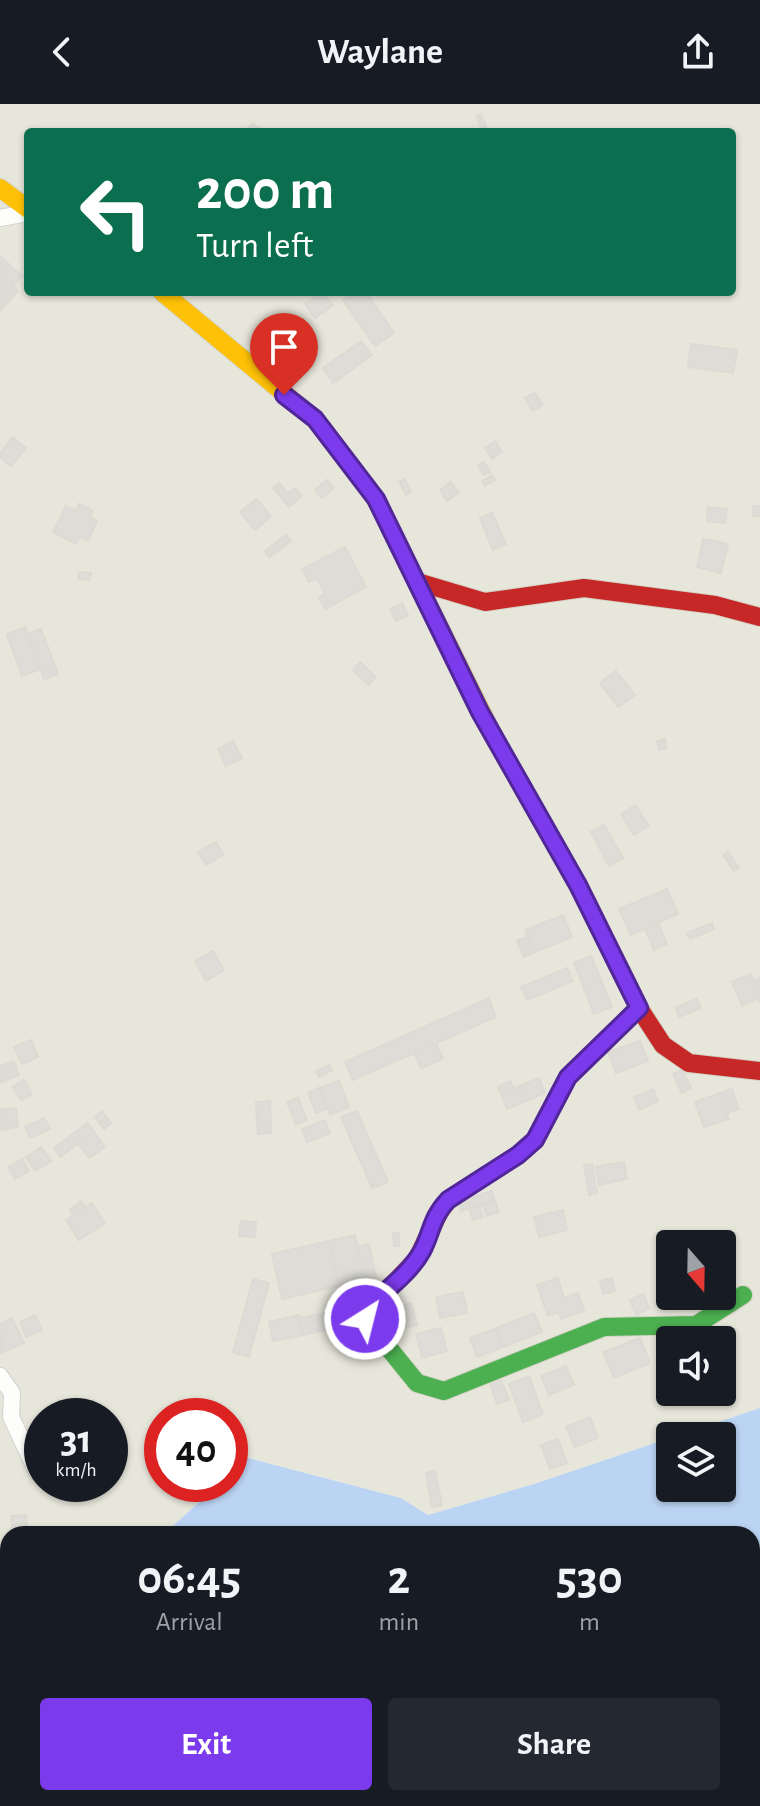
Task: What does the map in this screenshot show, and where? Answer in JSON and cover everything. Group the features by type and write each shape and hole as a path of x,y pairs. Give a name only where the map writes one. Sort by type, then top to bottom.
{"street":[{"path":"0,188 24,208"},
{"path":"0,218 24,212"},
{"path":"167,296 315,419 376,499 480,712 578,885 639,1008 663,1045 689,1063 760,1071"},
{"path":"418,582 485,602 584,588 715,605 760,617"},
{"path":"639,1008 568,1077 535,1140 440,1208 433,1217 422,1250 368,1307 365,1319 417,1383 444,1391 604,1327 696,1325 743,1295"},
{"path":"0,1376 12,1393 11,1417 24,1444"}],"shaded area":[{"path":"0,104 760,104 760,1408 718,1422 656,1422 656,1443 534,1484 428,1515 401,1498 249,1458 248,1398 144,1398 144,1502 199,1502 173,1526 0,1526"}],"water":[{"path":"760,1408 760,1526 173,1526 199,1502 248,1502 248,1458 401,1498 428,1515 534,1484 656,1443 656,1502 736,1502 736,1422 718,1422"}],"building":[{"path":"481,114 486,128 481,128 476,116"},
{"path":"0,259 22,276 0,300"},
{"path":"13,286 18,291 0,311 0,300"},
{"path":"317,296 326,296 333,305 315,318 305,304"},
{"path":"349,296 369,296 394,333 375,346 343,300"},
{"path":"291,316 299,328 277,345 268,334"},
{"path":"361,341 372,355 333,383 323,368"},
{"path":"284,344 291,350 280,361 273,355"},
{"path":"691,344 737,350 733,373 688,367"},
{"path":"535,393 543,405 533,411 525,398"},
{"path":"13,437 26,448 11,466 0,457 0,453"},
{"path":"495,441 502,452 492,459 485,448"},
{"path":"484,462 490,472 483,475 478,465"},
{"path":"492,475 495,480 485,486 482,481"},
{"path":"404,479 411,491 406,495 399,482"},
{"path":"327,480 334,488 322,498 315,490"},
{"path":"451,482 459,493 447,501 440,490"},
{"path":"279,483 295,502 289,507 273,488"},
{"path":"295,488 302,496 295,502 288,493"},
{"path":"256,499 271,516 255,530 240,512"},
{"path":"79,504 93,511 90,518 97,521 88,541 80,537 76,544 53,532 66,506 76,511"},
{"path":"753,506 760,506 760,516 753,516"},
{"path":"708,507 727,509 725,523 707,521"},
{"path":"492,513 506,544 493,550 480,518"},
{"path":"286,535 291,541 269,557 265,551"},
{"path":"703,539 728,544 721,573 697,567"},
{"path":"345,547 366,587 325,609 319,597 325,594 317,578 309,582 302,569"},
{"path":"79,572 91,573 90,580 78,579"},
{"path":"402,603 408,615 396,621 390,609"},
{"path":"25,627 41,669 22,676 7,634"},
{"path":"41,629 58,674 44,679 28,634"},
{"path":"360,662 376,677 369,685 353,670"},
{"path":"616,671 635,695 618,707 600,683"},
{"path":"665,739 666,748 659,750 657,741"},
{"path":"233,741 242,758 226,766 218,749"},
{"path":"635,805 649,826 634,835 621,814"},
{"path":"604,825 623,858 609,866 591,832"},
{"path":"216,842 223,855 206,865 198,852"},
{"path":"728,852 739,868 734,871 723,855"},
{"path":"667,889 678,914 631,935 619,909"},
{"path":"563,915 572,937 535,952 525,930"},
{"path":"658,923 667,944 654,950 645,929"},
{"path":"712,923 714,929 690,939 687,933"},
{"path":"528,936 535,952 524,957 517,941"},
{"path":"213,951 224,970 206,981 195,961"},
{"path":"591,956 612,1007 594,1014 574,963"},
{"path":"567,968 573,981 527,1000 521,987"},
{"path":"751,974 754,981 760,978 760,1003 758,998 742,1006 732,982"},
{"path":"489,998 496,1017 353,1080 345,1062"},
{"path":"697,999 701,1008 679,1017 676,1007"},
{"path":"31,1040 38,1057 22,1064 14,1047"},
{"path":"640,1041 648,1061 616,1073 608,1052"},
{"path":"436,1043 443,1059 421,1068 414,1053"},
{"path":"14,1061 19,1075 1,1082 0,1066"},
{"path":"329,1065 332,1070 319,1077 316,1071"},
{"path":"682,1070 691,1088 682,1093 673,1074"},
{"path":"539,1078 545,1093 526,1101 520,1086"},
{"path":"24,1080 32,1094 21,1100 13,1087"},
{"path":"339,1081 349,1107 330,1115 319,1088"},
{"path":"510,1081 514,1089 501,1094 498,1087"},
{"path":"520,1086 526,1101 507,1109 501,1094"},
{"path":"319,1088 327,1109 316,1113 308,1093"},
{"path":"653,1089 658,1101 639,1110 634,1097"},
{"path":"732,1089 739,1109 727,1113 720,1093"},
{"path":"720,1093 729,1119 704,1127 695,1102"},
{"path":"298,1098 307,1120 296,1125 287,1102"},
{"path":"270,1101 271,1124 257,1125 256,1102"},
{"path":"16,1108 18,1127 0,1130 0,1110"},
{"path":"102,1111 111,1123 104,1129 95,1117"},
{"path":"357,1111 388,1182 372,1188 341,1117"},
{"path":"44,1118 50,1129 30,1138 25,1127"},
{"path":"325,1120 330,1133 307,1142 302,1129"},
{"path":"88,1123 94,1132 60,1157 54,1148"},
{"path":"271,1124 271,1133 258,1134 257,1125"},
{"path":"94,1132 105,1147 89,1158 78,1144"},
{"path":"41,1147 51,1161 35,1171 26,1157"},
{"path":"22,1159 29,1171 15,1179 8,1167"},
{"path":"624,1162 627,1179 599,1185 596,1167"},
{"path":"592,1164 597,1193 589,1195 584,1165"},
{"path":"492,1191 495,1201 461,1211 458,1201"},
{"path":"81,1201 85,1207 73,1215 70,1209"},
{"path":"495,1201 499,1212 487,1216 483,1204"},
{"path":"92,1203 105,1223 79,1240 66,1220"},
{"path":"479,1205 483,1217 473,1220 469,1208"},
{"path":"563,1210 567,1230 539,1237 534,1217"},
{"path":"241,1221 256,1222 255,1237 239,1236"},
{"path":"393,1233 399,1233 399,1246 394,1246"},
{"path":"355,1235 365,1280 339,1286 329,1241"},
{"path":"329,1241 339,1286 282,1299 272,1254"},
{"path":"369,1244 376,1277 365,1280 357,1247"},
{"path":"558,1278 564,1298 578,1293 584,1311 561,1319 559,1312 548,1316 537,1285"},
{"path":"612,1278 615,1291 603,1294 600,1281"},
{"path":"253,1279 269,1283 249,1357 233,1352"},
{"path":"463,1292 467,1313 440,1318 436,1297"},
{"path":"643,1294 649,1308 636,1315 630,1300"},
{"path":"411,1303 417,1325 394,1331 388,1309"},
{"path":"326,1313 329,1329 303,1335 300,1318"},
{"path":"534,1313 542,1332 503,1347 496,1328"},
{"path":"35,1315 42,1330 26,1337 20,1322"},
{"path":"299,1315 303,1335 273,1341 269,1322"},
{"path":"12,1318 24,1343 1,1353 0,1324"},
{"path":"441,1328 447,1351 422,1358 416,1334"},
{"path":"496,1328 503,1347 477,1357 470,1338"},
{"path":"640,1338 650,1363 614,1378 603,1352"},
{"path":"566,1366 574,1385 549,1395 541,1376"},
{"path":"529,1376 543,1414 523,1422 509,1384"},
{"path":"500,1377 509,1400 497,1404 489,1381"},
{"path":"590,1417 598,1438 575,1447 566,1427"},
{"path":"558,1439 567,1463 550,1469 541,1445"},
{"path":"435,1471 442,1505 432,1507 426,1473"},
{"path":"26,1515 27,1526 12,1526 11,1516"}],"traffic: fast":[{"path":"392,1285 368,1307 365,1319 417,1383 444,1391 604,1327 696,1325 743,1295"}],"traffic: slow":[{"path":"0,188 24,206"},
{"path":"167,296 315,419 376,499 495,739"}],"traffic: jam":[{"path":"418,582 485,602 584,588 715,605 760,617"},
{"path":"495,739 578,885 639,1008 663,1045 689,1063 760,1071"},
{"path":"392,1285 417,1259 448,1200 518,1155 535,1140 568,1077 639,1008"}],"route":[{"path":"284,395 315,419 376,499 480,712 578,885 639,1008 575,1068 535,1140 440,1208 433,1217 415,1261 368,1307 365,1319"}]}
